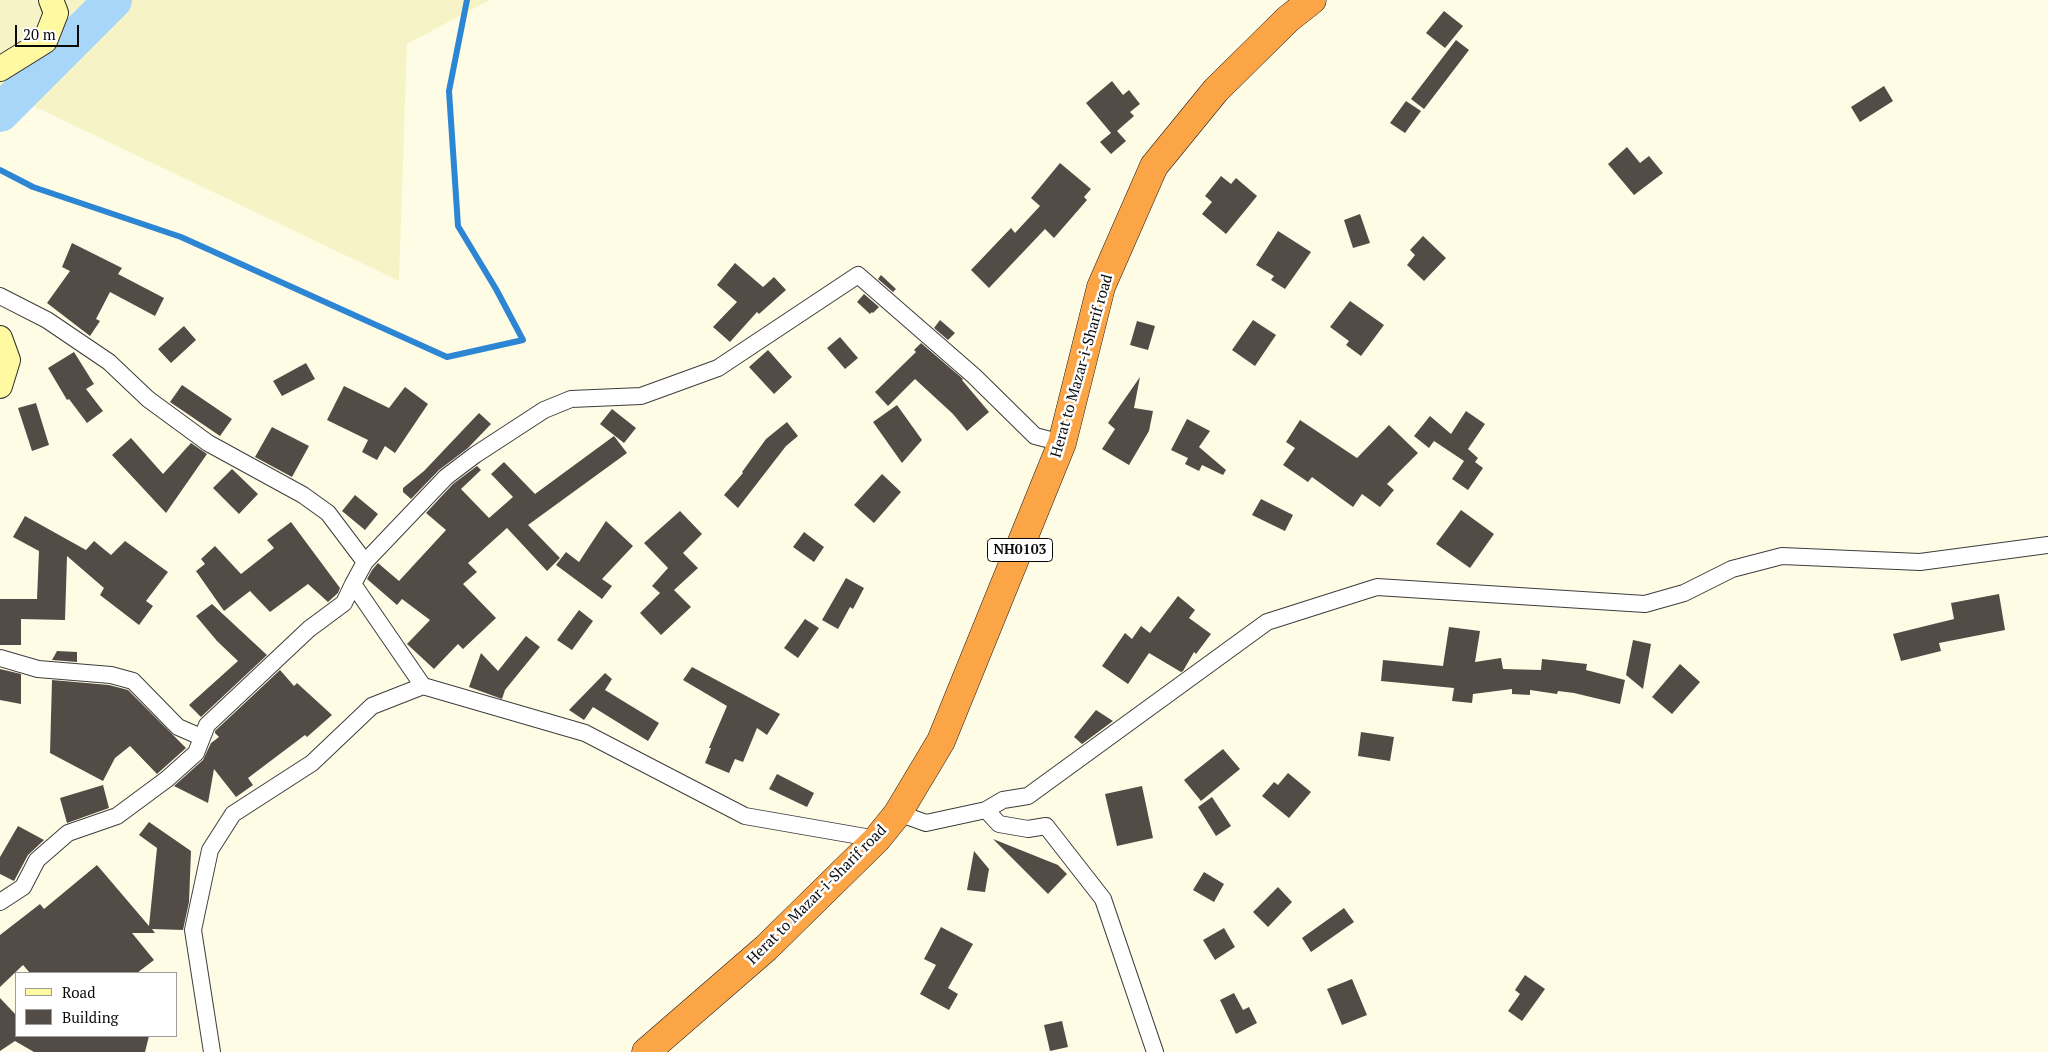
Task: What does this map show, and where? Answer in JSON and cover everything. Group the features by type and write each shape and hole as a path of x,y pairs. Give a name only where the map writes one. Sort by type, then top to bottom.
{"highway":[{"name":"Herat to Mazar-i-Sharif road","path":"646,1052 766,948 877,839 898,812 941,742 1062,443 1101,287 1154,166 1216,90 1288,19 1312,0"}],"street":[{"path":"0,69 45,41 56,13 51,0"},
{"path":"0,902 23,887 37,860 68,833 117,816 168,780 196,753 201,737 208,725 226,706 309,629 344,603 365,562 446,477 475,454 544,410 571,399 641,396 718,368 858,275 974,376 1035,436 1062,443"},
{"path":"0,296 47,320 109,362 148,398 208,443 303,495 328,513 365,562"},
{"path":"0,338 8,360 0,386"},
{"path":"898,812 926,823 986,810 1004,800 1028,796 1267,622 1377,587 1645,604 1684,593 1732,569 1782,556 1920,562 2048,545"},
{"path":"354,584 423,686"},
{"path":"0,658 38,669 111,675 132,681 178,727 201,737"},
{"path":"212,1052 193,930 210,850 233,814 312,763 372,706 423,686 584,733 745,816 877,839"},
{"path":"986,810 999,824 1028,829 1046,826 1103,899 1155,1052"}],"shaded area":[{"path":"0,0 490,0 407,44 399,281 0,90"}],"building":[{"path":"1444,11 1463,26 1445,48 1426,33"},
{"path":"1456,40 1469,50 1424,109 1411,99"},
{"path":"1112,81 1123,95 1129,90 1140,104 1130,112 1134,116 1117,131 1126,141 1111,154 1100,142 1111,133 1086,103"},
{"path":"1884,86 1893,101 1860,122 1851,107"},
{"path":"1406,101 1421,111 1405,133 1390,123"},
{"path":"1627,147 1640,163 1649,156 1663,173 1634,195 1608,164"},
{"path":"1060,163 1091,189 1084,197 1087,200 1054,238 1045,229 989,288 971,270 1011,228 1015,233 1040,206 1031,198"},
{"path":"1221,176 1231,184 1236,178 1257,196 1226,234 1202,214 1212,202 1205,196"},
{"path":"1360,214 1370,243 1353,248 1344,220"},
{"path":"1278,231 1311,252 1285,289 1271,280 1274,276 1256,265"},
{"path":"1423,236 1446,258 1424,281 1407,265 1415,255 1410,250"},
{"path":"72,243 122,268 118,274 164,298 155,316 110,292 96,319 100,321 90,336 47,303 70,271 62,267"},
{"path":"735,263 763,287 774,277 786,290 759,314 757,312 730,342 713,327 737,302 717,285"},
{"path":"881,275 896,289 893,292 878,279"},
{"path":"864,294 879,307 873,313 870,314 857,302"},
{"path":"1350,301 1384,325 1361,356 1346,345 1349,341 1330,327"},
{"path":"940,320 955,333 948,340 934,328"},
{"path":"1253,320 1276,335 1255,366 1232,350"},
{"path":"1137,321 1155,326 1148,350 1130,345"},
{"path":"184,326 196,340 171,363 158,349"},
{"path":"840,337 858,358 845,369 827,348"},
{"path":"921,343 963,379 989,412 967,431 953,414 915,379 888,406 875,392 916,352 914,350"},
{"path":"768,350 792,377 774,394 749,367"},
{"path":"74,352 94,384 86,389 103,411 87,423 69,399 67,400 48,368"},
{"path":"306,363 315,379 282,396 273,381"},
{"path":"1140,377 1134,408 1153,411 1149,431 1129,465 1102,449 1115,429 1108,423"},
{"path":"182,385 232,419 220,436 170,402"},
{"path":"344,386 389,408 405,387 428,404 395,453 385,446 377,460 362,452 368,440 327,420"},
{"path":"36,403 49,445 32,451 18,408"},
{"path":"897,405 922,440 902,463 873,422"},
{"path":"612,409 636,428 624,443 600,424"},
{"path":"1466,411 1485,424 1468,449 1478,458 1475,462 1483,468 1468,490 1452,479 1464,461 1434,441 1429,448 1414,436 1430,416 1451,434"},
{"path":"479,413 491,424 468,448 439,470 411,499 403,492 403,488 424,471"},
{"path":"1187,419 1210,431 1199,447 1226,470 1223,475 1202,465 1199,471 1185,464 1188,458 1171,450"},
{"path":"1300,420 1357,458 1389,425 1418,453 1387,484 1394,490 1380,507 1362,494 1353,507 1312,477 1308,482 1283,465 1295,448 1286,442"},
{"path":"787,422 798,436 786,446 738,508 724,495 743,473 766,439"},
{"path":"272,427 309,446 292,477 255,457"},
{"path":"614,436 627,453 528,525 560,558 547,571 507,528 468,563 477,572 463,584 496,618 463,649 458,644 434,669 407,644 430,620 402,599 397,605 367,579 372,570 378,563 399,581 446,530 426,513 453,484 477,466 481,470 461,489 489,518 513,497 491,474 504,462 535,494"},
{"path":"131,438 163,474 191,443 207,454 166,513 112,455"},
{"path":"232,469 258,494 239,514 213,488"},
{"path":"882,474 901,492 874,523 854,505"},
{"path":"355,495 378,514 365,530 342,511"},
{"path":"1261,499 1293,515 1285,531 1252,515"},
{"path":"1461,510 1494,534 1470,568 1436,544"},
{"path":"680,511 702,534 683,553 698,568 674,590 691,607 661,635 640,613 660,593 652,586 668,568 644,543"},
{"path":"25,516 86,550 94,541 111,555 125,541 168,572 146,601 153,606 139,625 100,595 104,588 67,556 65,620 21,619 21,645 0,645 0,599 37,599 39,551 13,537"},
{"path":"606,521 633,546 602,579 612,586 602,599 556,565 566,552 579,562"},
{"path":"291,522 340,588 338,593 328,602 308,584 270,612 250,591 224,611 196,571 205,564 201,559 215,546 241,574 274,548 267,540"},
{"path":"804,532 824,547 814,562 793,547"},
{"path":"846,578 864,588 853,609 850,607 838,629 822,620"},
{"path":"1999,594 2005,630 1939,643 1941,651 1901,661 1893,634 1954,619 1951,603"},
{"path":"1178,596 1195,610 1189,618 1211,634 1196,654 1194,652 1183,671 1181,672 1149,653 1128,684 1102,666 1125,633 1132,639 1141,626 1150,633"},
{"path":"212,604 267,655 201,717 189,705 238,661 217,641 196,616"},
{"path":"579,610 593,621 572,650 557,640"},
{"path":"805,619 819,628 798,658 784,648"},
{"path":"1449,627 1480,631 1475,662 1501,658 1503,669 1541,670 1542,659 1587,664 1586,670 1625,680 1620,704 1558,691 1557,694 1530,690 1530,695 1512,694 1512,689 1473,694 1472,703 1452,701 1454,688 1381,681 1383,660 1443,666"},
{"path":"526,636 540,647 505,690 502,699 469,687 481,653 498,671"},
{"path":"1633,640 1651,644 1643,689 1626,675"},
{"path":"57,651 77,652 77,662 52,660"},
{"path":"1680,664 1700,682 1672,714 1652,697"},
{"path":"692,667 780,714 767,735 757,728 743,762 735,759 729,773 705,763 711,748 709,748 727,706 683,680"},
{"path":"0,669 21,674 21,704 0,700"},
{"path":"280,670 294,686 297,683 332,715 307,737 305,735 248,778 253,785 236,797 214,769 208,803 174,786 203,760 211,743 219,737 215,731"},
{"path":"605,673 612,679 605,690 659,723 648,741 593,707 584,720 569,710"},
{"path":"52,680 109,685 128,690 186,748 157,774 130,746 115,758 103,781 50,753"},
{"path":"1096,710 1113,721 1082,744 1074,737"},
{"path":"1361,732 1394,737 1390,761 1358,756"},
{"path":"1223,749 1240,769 1201,801 1184,780"},
{"path":"1288,773 1311,792 1289,818 1262,796 1274,782 1278,785"},
{"path":"777,774 814,793 807,807 769,789"},
{"path":"103,785 109,808 67,823 60,798"},
{"path":"1142,786 1153,838 1117,846 1105,794"},
{"path":"1212,797 1231,826 1216,836 1198,807"},
{"path":"149,822 191,851 189,902 183,930 152,929 155,933 132,933 154,960 138,972 29,972 23,965 0,987 0,935 40,904 44,909 97,865 149,926 157,848 139,835"},
{"path":"18,826 44,840 28,855 14,881 0,874 0,857"},
{"path":"993,839 1058,865 1067,874 1048,894"},
{"path":"974,851 989,869 985,892 967,890"},
{"path":"1204,872 1224,884 1214,902 1193,890"},
{"path":"1278,887 1292,902 1268,927 1253,912"},
{"path":"1344,908 1354,922 1311,952 1302,938"},
{"path":"941,927 973,944 948,988 958,994 949,1010 920,994 936,965 924,959"},
{"path":"1224,928 1235,947 1215,960 1203,940"},
{"path":"1525,975 1545,989 1522,1021 1508,1011 1520,994 1515,990"},
{"path":"1352,979 1367,1015 1342,1025 1327,989"},
{"path":"1234,993 1243,1010 1249,1007 1257,1023 1236,1034 1220,1000"},
{"path":"0,998 15,1014 15,1037 149,1037 145,1052 34,1052 15,1041 0,1051"},
{"path":"1062,1021 1068,1047 1050,1051 1044,1025"}],"waterway":[{"path":"0,113 113,0"},
{"path":"0,170 33,187 181,237 447,357 523,340 496,289 458,226 449,91 467,0"}]}
